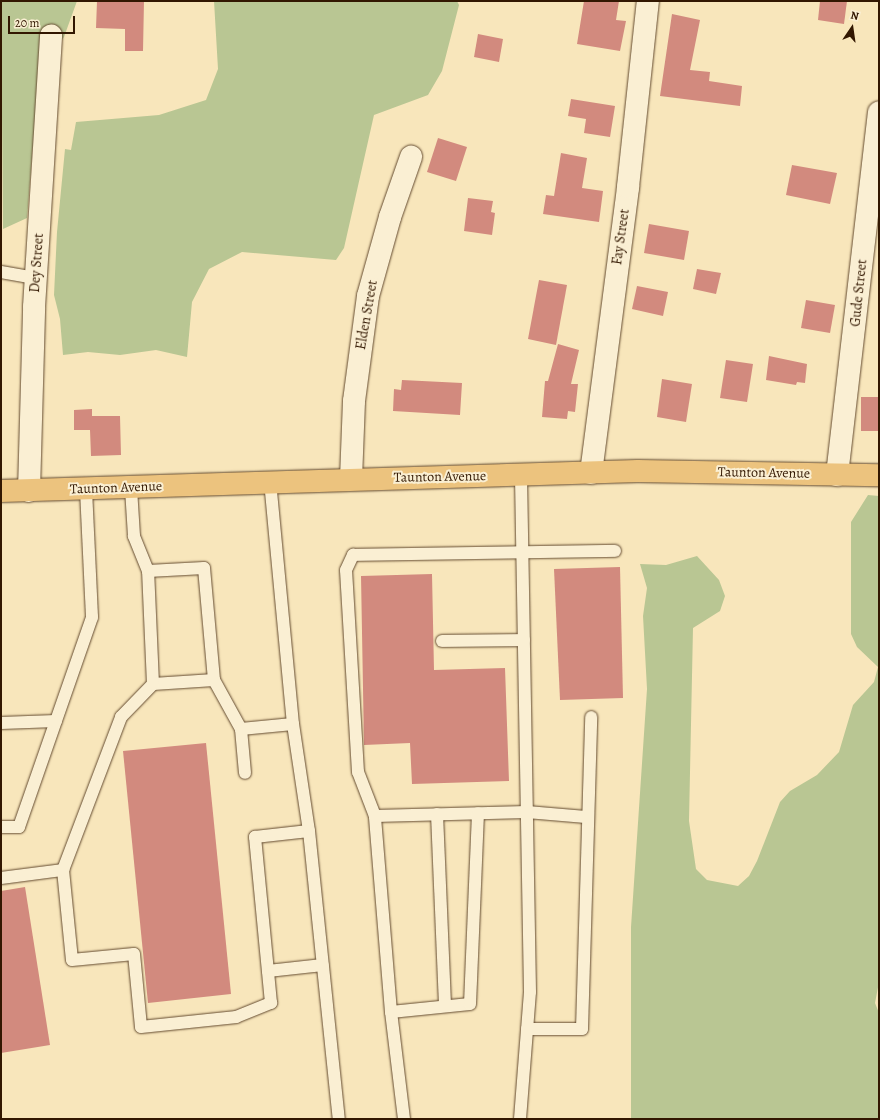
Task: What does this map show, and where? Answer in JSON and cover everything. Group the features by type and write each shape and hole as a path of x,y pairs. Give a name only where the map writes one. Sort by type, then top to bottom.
{"highway":[{"name":"Taunton Avenue","path":"1,491 131,488 270,481 638,471 879,475"}],"street":[{"name":"Fay Street","path":"591,473 628,187 648,1"},
{"name":"Dey Street","path":"30,491 36,278 51,36"},
{"name":"Gude Street","path":"836,475 879,112"},
{"name":"Elden Street","path":"351,479 354,401 368,296 390,217 411,157"}],"lane":[{"path":"1,272 36,278"},
{"path":"520,1119 530,992 521,475"},
{"path":"270,481 293,724 309,831 339,1119"},
{"path":"131,488 134,536 148,571 153,684"},
{"path":"1,827 19,827 92,617 86,489"},
{"path":"404,1119 391,1012 375,816 358,772 346,570 353,555 522,551 615,551"},
{"path":"148,571 204,568 214,680 241,729 245,773"},
{"path":"442,641 524,640"},
{"path":"214,680 153,684 121,717 63,870 72,960 134,954 141,1027 236,1017 271,1003 255,837 309,831"},
{"path":"527,1029 582,1029 586,817 591,717"},
{"path":"1,723 56,721"},
{"path":"241,729 293,724"},
{"path":"375,816 527,812 586,817"},
{"path":"391,1012 470,1004 478,813"},
{"path":"437,814 445,1006"},
{"path":"1,878 63,870"},
{"path":"268,971 323,965"}],"green space":[{"path":"1,1 77,1 64,37 39,73 27,218 3,229"},
{"path":"214,1 457,1 459,5 442,71 428,95 374,115 344,248 336,260 242,252 209,269 192,302 187,357 156,350 120,355 88,352 63,355 60,319 54,295 57,232 65,149 71,150 76,122 159,115 206,100 218,69"},
{"path":"868,495 879,496 879,982 875,1003 879,1013 879,1119 631,1119 631,927 647,689 643,616 647,588 640,564 666,565 697,556 719,580 725,596 720,611 693,628 689,821 696,869 707,880 738,886 749,876 757,861 780,802 790,791 817,775 839,752 853,705 874,682 878,667 857,647 851,634 851,522"}],"building":[{"path":"97,1 144,1 143,51 125,51 125,29 96,28"},
{"path":"584,1 619,1 616,20 626,21 620,51 577,44"},
{"path":"820,1 847,1 844,24 818,20"},
{"path":"672,14 700,20 690,70 710,72 709,81 742,86 740,106 660,96"},
{"path":"478,34 503,39 499,62 474,57"},
{"path":"571,99 615,106 610,137 584,133 586,119 568,116"},
{"path":"438,138 467,147 456,181 427,172"},
{"path":"561,153 587,158 582,188 603,191 599,222 543,214 546,195 554,196"},
{"path":"792,165 837,173 830,204 786,195"},
{"path":"468,198 493,201 491,212 495,213 492,235 464,231"},
{"path":"649,224 689,231 684,260 644,253"},
{"path":"697,269 721,273 716,294 693,289"},
{"path":"539,280 567,285 556,345 528,339"},
{"path":"637,286 668,292 663,316 632,309"},
{"path":"806,300 835,305 830,333 801,328"},
{"path":"558,344 579,350 571,384 578,384 575,412 568,411 567,419 542,417 545,381 548,381"},
{"path":"769,356 807,364 805,383 797,382 796,385 766,380"},
{"path":"726,360 753,364 747,402 720,398"},
{"path":"662,379 692,384 686,422 657,417"},
{"path":"402,380 462,383 460,415 393,411 394,389 401,390"},
{"path":"861,397 879,397 879,431 861,431"},
{"path":"92,409 92,416 120,416 121,455 91,456 90,430 74,430 74,410"},
{"path":"620,567 623,698 560,700 554,569"},
{"path":"432,574 434,670 505,668 509,781 412,784 410,743 364,745 361,576"},
{"path":"206,743 231,994 148,1003 123,751"},
{"path":"25,887 50,1045 1,1053 1,891"}]}
